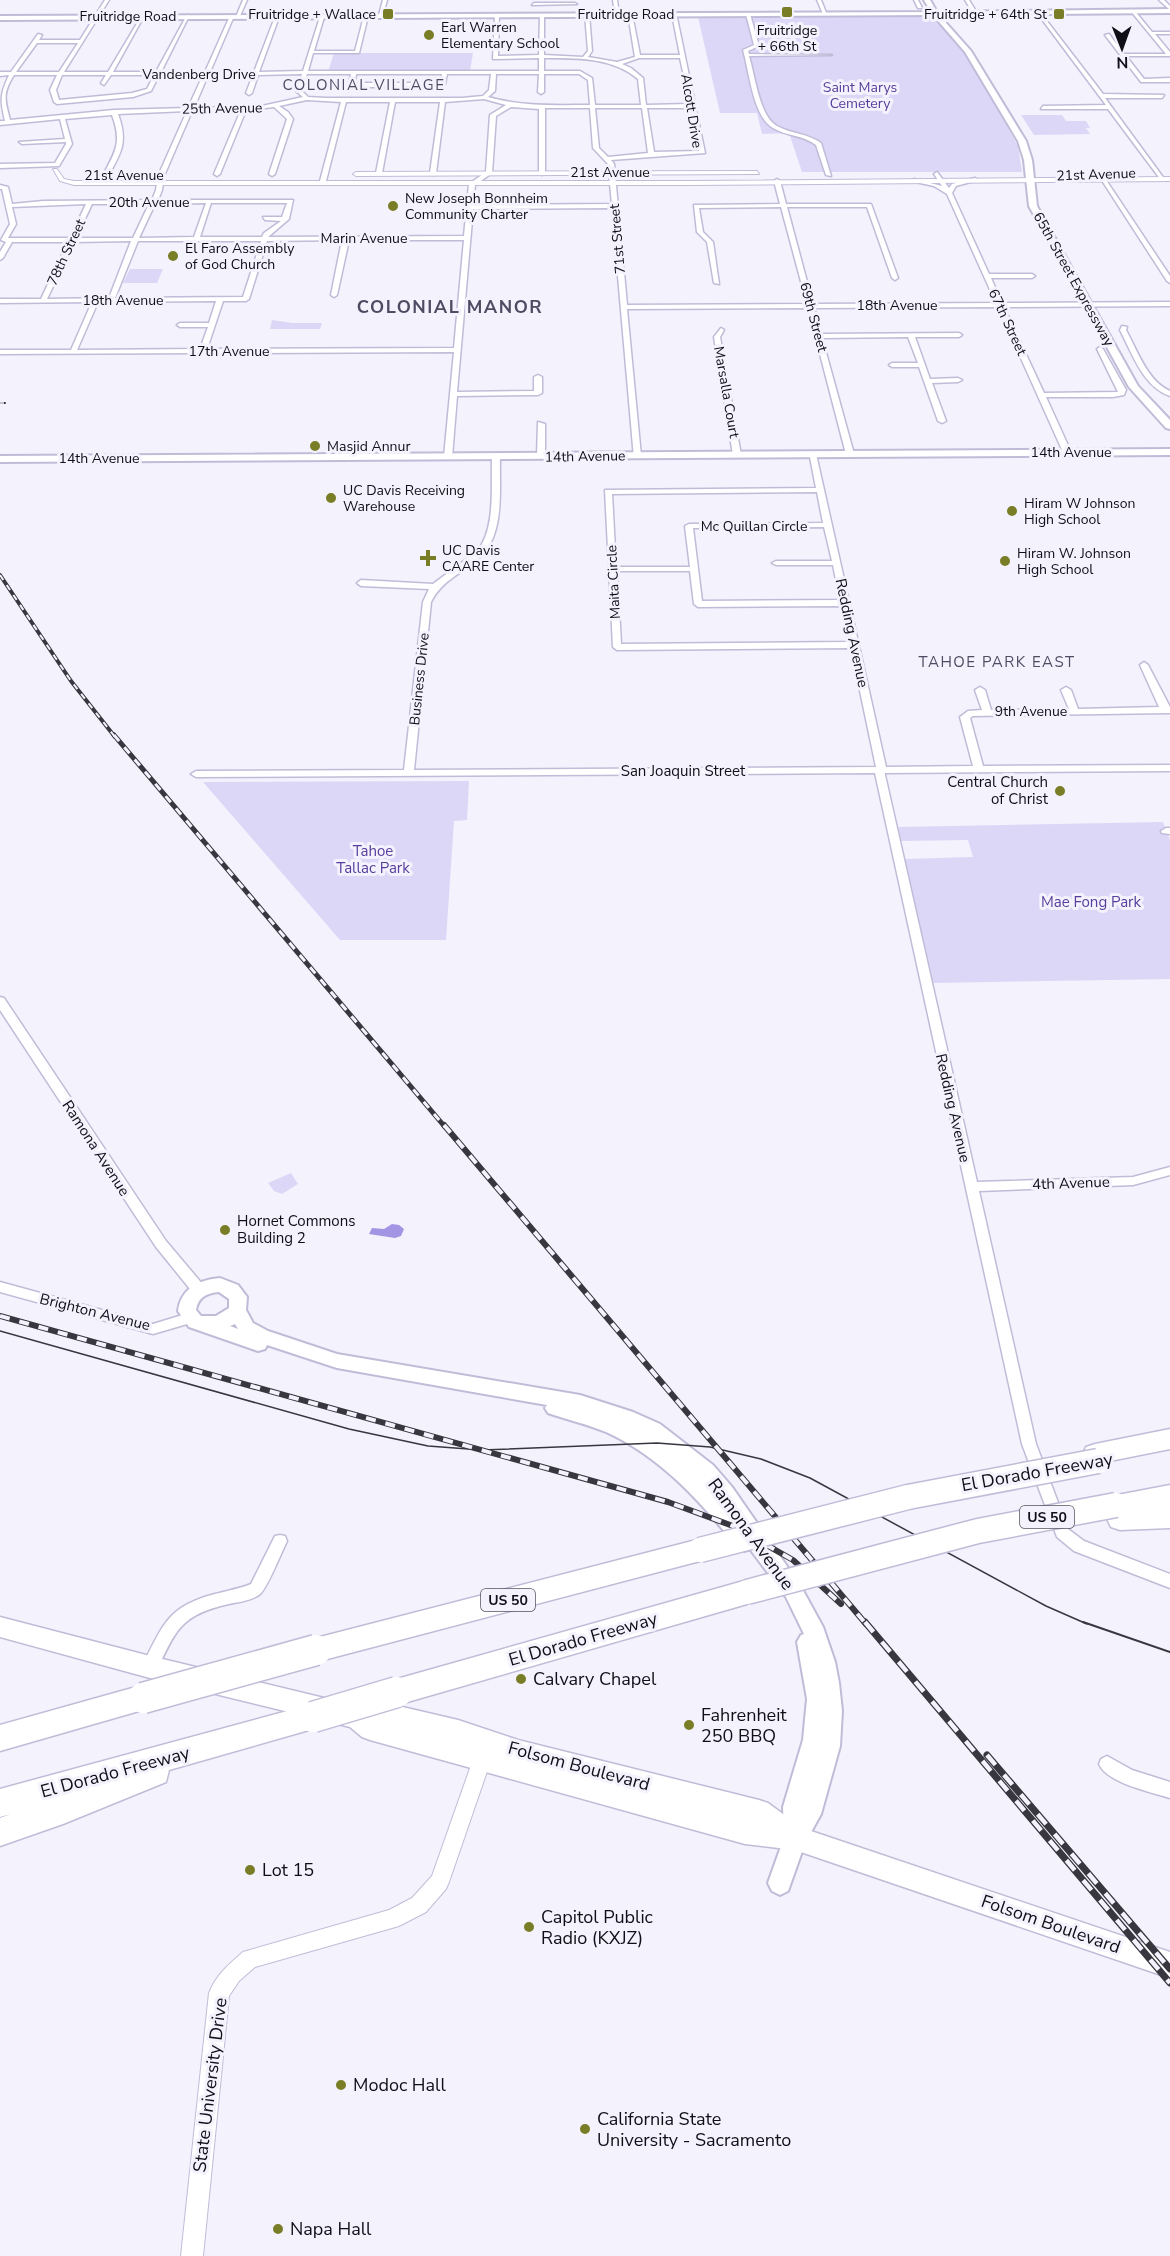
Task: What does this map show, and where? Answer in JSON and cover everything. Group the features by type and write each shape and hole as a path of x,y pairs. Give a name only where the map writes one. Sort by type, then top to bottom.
{"highway":[{"path":"1097,1457 1170,1439"},
{"name":"El Dorado Freeway","path":"0,1738 316,1650 835,1515 1097,1457 1170,1451"},
{"path":"1118,1512 1170,1496"},
{"path":"1118,1512 1170,1517"},
{"name":"El Dorado Freeway","path":"0,1803 242,1738 747,1592 978,1531 1118,1512"},
{"path":"0,1832 63,1810 242,1738"}],"main road":[{"name":"65th Street Expressway","path":"927,0 968,51 1022,141 1033,177"},
{"name":"65th Street Expressway","path":"935,0 939,14 976,51 1035,153 1033,206 1146,388 1170,415"},
{"name":"Fruitridge Road","path":"264,16 939,14 1170,10"},
{"name":"Fruitridge Road","path":"939,14 1023,13"},
{"name":"Fruitridge Road","path":"0,17 366,16"},
{"name":"65th Street Expressway","path":"1092,304 1134,387 1170,426"},
{"name":"14th Avenue","path":"0,459 1170,452"},
{"name":"Ramona Avenue","path":"199,1290 212,1286 228,1287 238,1296 240,1303 237,1311 247,1328 261,1336 337,1360 580,1403 626,1418 653,1430 706,1472 725,1492 793,1591 812,1627 824,1662 831,1711 829,1746 810,1814 795,1838 780,1883"},
{"path":"189,1318 187,1305 190,1298 199,1290"},
{"path":"211,1326 228,1321 237,1311"},
{"name":"Ramona Avenue","path":"189,1318 320,1365 561,1409 607,1424 634,1436 689,1477 709,1497 778,1586 801,1624 810,1646 818,1699 808,1765 794,1807 795,1838"},
{"name":"Folsom Boulevard","path":"0,1626 150,1667 356,1717 370,1729 485,1751 753,1834 795,1838 1170,1965"}],"street":[{"path":"106,0 60,74 53,90 57,102 141,94 150,89 187,16"},
{"path":"111,300 145,216 160,192 191,109 235,16 245,0"},
{"path":"381,15 385,0"},
{"path":"615,0 617,14"},
{"path":"819,0 825,14"},
{"path":"916,0 920,8"},
{"path":"967,0 975,12"},
{"path":"1161,0 1170,10"},
{"path":"534,15 534,2 575,4"},
{"path":"1132,11 1170,55"},
{"path":"1040,13 1158,172 1166,179"},
{"path":"584,58 590,51 587,14"},
{"path":"630,14 638,57"},
{"name":"Alcott Drive","path":"607,159 651,154 702,153 674,14"},
{"path":"748,14 757,46 746,50 765,119 777,128 805,136 819,144 830,175"},
{"path":"497,15 495,58 584,58 617,64 638,75 651,154"},
{"path":"541,92 542,15"},
{"path":"104,83 142,16"},
{"path":"311,52 357,52 366,16"},
{"path":"249,93 277,17"},
{"path":"307,98 299,91 322,17"},
{"path":"1151,33 1170,33"},
{"path":"8,122 2,93 12,74 40,35"},
{"path":"1107,35 1143,81 1170,80"},
{"path":"35,42 81,41"},
{"path":"747,55 830,55"},
{"path":"1123,55 1170,55"},
{"path":"617,64 638,57 683,57"},
{"path":"354,73 352,84 369,85 439,84 443,83 445,72"},
{"path":"484,97 492,91 494,72"},
{"name":"Vandenberg Drive","path":"0,74 542,72"},
{"name":"71st Street","path":"542,72 576,73 589,77 597,150 611,164 637,456"},
{"path":"1102,96 1162,96"},
{"name":"25th Avenue","path":"0,123 114,112 244,109 276,106 307,98 443,100 484,97 510,105 542,107 693,106"},
{"path":"327,176 344,100"},
{"path":"379,173 393,100"},
{"path":"433,173 443,100"},
{"path":"448,457 472,184 489,173 492,118 495,112 510,105"},
{"path":"1048,115 1041,105 1110,107"},
{"path":"272,174 290,119 276,106"},
{"path":"542,107 542,173"},
{"path":"217,174 244,109"},
{"path":"106,175 122,142 121,130 114,112"},
{"path":"56,168 69,140 62,117"},
{"path":"22,142 69,140"},
{"path":"0,166 56,168"},
{"path":"56,168 65,182 68,177 84,175"},
{"name":"21st Avenue","path":"56,168 65,175 327,176 472,184 910,180 939,177 975,180 1170,172"},
{"name":"21st Avenue","path":"344,174 760,173"},
{"name":"21st Avenue","path":"771,173 1166,179"},
{"path":"208,174 228,174"},
{"path":"261,174 282,174"},
{"name":"21st Avenue","path":"315,174 327,176"},
{"name":"21st Avenue","path":"65,182 164,177"},
{"name":"67th Street","path":"939,177 949,193 1067,452"},
{"path":"1104,179 1170,281"},
{"path":"910,180 936,185 949,193 954,185 975,180"},
{"name":"69th Street","path":"777,181 850,454"},
{"path":"0,258 10,240 4,240 13,224 2,187"},
{"name":"20th Avenue","path":"9,206 90,202 290,201 285,219"},
{"name":"78th Street","path":"43,301 90,202"},
{"path":"196,239 209,202"},
{"path":"717,283 710,242 700,232 696,206 869,205 895,278"},
{"path":"470,207 615,206"},
{"path":"265,218 285,219"},
{"path":"264,239 268,232 285,219"},
{"path":"0,230 10,230"},
{"path":"334,295 346,238"},
{"name":"Marin Avenue","path":"10,240 467,238"},
{"name":"18th Avenue","path":"0,301 246,299 264,239"},
{"path":"987,276 1032,276"},
{"path":"73,352 96,300"},
{"path":"203,351 220,300"},
{"name":"18th Avenue","path":"624,308 1170,304"},
{"path":"180,325 212,325"},
{"path":"1124,327 1123,330 1154,385 1162,392 1170,394"},
{"name":"Marsalla Court","path":"721,330 717,337 737,455"},
{"path":"911,335 942,421"},
{"path":"819,336 958,335"},
{"path":"1041,395 1121,393 1122,390 1100,349"},
{"name":"17th Avenue","path":"0,352 457,350"},
{"path":"892,365 922,365"},
{"path":"453,394 538,393 538,377"},
{"path":"927,381 958,380"},
{"path":"541,424 541,456"},
{"name":"Redding Avenue","path":"812,454 1029,1444 1062,1533 1079,1545 1170,1581"},
{"path":"361,583 434,588 477,555 490,538 496,457"},
{"name":"Maita Circle","path":"820,490 608,492 617,647 854,645"},
{"name":"Mc Quillan Circle","path":"828,525 689,526 698,604 845,603"},
{"name":"Redding Avenue","path":"776,563 836,563"},
{"path":"613,569 694,569"},
{"name":"Business Drive","path":"409,772 427,602 434,588"},
{"path":"1144,665 1168,710"},
{"name":"9th Avenue","path":"980,690 987,711"},
{"name":"9th Avenue","path":"1066,690 1074,711"},
{"name":"9th Avenue","path":"979,770 965,717 971,713 1168,710"},
{"name":"San Joaquin Street","path":"196,774 1170,768"},
{"name":"Ramona Avenue","path":"0,1001 161,1244 199,1290"},
{"name":"4th Avenue","path":"971,1187 1133,1181 1170,1171"},
{"name":"Brighton Avenue","path":"0,1287 153,1329 189,1318"},
{"path":"150,1667 173,1623 181,1615 191,1609 256,1589 280,1541"},
{"name":"State University Drive","path":"192,2256 219,1993 232,1974 250,1959 392,1919 419,1905 439,1882 485,1751"},
{"path":"1107,1764 1128,1777 1170,1790"}],"green space":[{"name":"Saint Marys Cemetery","path":"931,16 961,46 968,58 1018,146 1022,172 802,172 789,133 762,134 757,113 720,113 698,17"},
{"path":"334,53 473,53 470,71 328,72"},
{"path":"1021,115 1062,115 1066,121 1086,121 1090,128 1086,128 1090,134 1034,135"},
{"path":"130,269 163,269 157,283 123,283"},
{"path":"272,320 322,323 320,329 270,329"},
{"name":"Tahoe Tallac Park","path":"469,781 467,820 454,821 446,940 340,940 203,782"},
{"name":"Mae Fong Park","path":"1163,822 1170,840 1170,979 933,983 905,859 973,857 968,840 901,841 898,827"},
{"path":"291,1173 298,1184 282,1194 274,1191 268,1183"}],"shaded area":[{"path":"392,1224 404,1229 401,1236 395,1238 369,1234 372,1228 384,1229"}],"tram line":[{"path":"0,1331 349,1429 428,1446 482,1450 657,1443 710,1447 761,1459 810,1478 1046,1606 1087,1624"},
{"path":"1083,1622 1170,1652"}],"railway":[{"path":"0,403 5,403"},
{"path":"0,575 71,681 115,737"},
{"path":"114,735 445,1127"},
{"path":"444,1125 866,1624"},
{"path":"0,1316 668,1502 733,1526 793,1560 841,1604"},
{"path":"865,1622 1170,1983"},
{"path":"987,1755 1170,1969"}],"place":[{"name":"Fruitridge + 66th St","path":"787,12"},
{"name":"Fruitridge + Wallace","path":"388,14"},
{"name":"Fruitridge + 64th St","path":"1059,14"},
{"name":"Earl Warren Elementary School","path":"429,35"},
{"name":"New Joseph Bonnheim Community Charter","path":"393,206"},
{"name":"El Faro Assembly of God Church","path":"173,256"},
{"name":"Masjid Annur","path":"315,446"},
{"name":"UC Davis Receiving Warehouse","path":"331,498"},
{"name":"Hiram W Johnson High School","path":"1012,511"},
{"name":"UC Davis CAARE Center","path":"428,558"},
{"name":"Hiram W. Johnson High School","path":"1005,561"},
{"name":"Central Church of Christ","path":"1060,791"},
{"name":"Hornet Commons Building 2","path":"225,1230"},
{"name":"Calvary Chapel","path":"521,1679"},
{"name":"Fahrenheit 250 BBQ","path":"689,1725"},
{"name":"Lot 15","path":"250,1870"},
{"name":"Capitol Public Radio (KXJZ)","path":"529,1927"},
{"name":"Modoc Hall","path":"341,2085"},
{"name":"California State University - Sacramento","path":"585,2129"},
{"name":"Napa Hall","path":"278,2229"}],"district":[{"name":"COLONIAL VILLAGE","path":"364,85"},
{"name":"COLONIAL MANOR","path":"450,307"},
{"name":"TAHOE PARK EAST","path":"997,662"}]}
